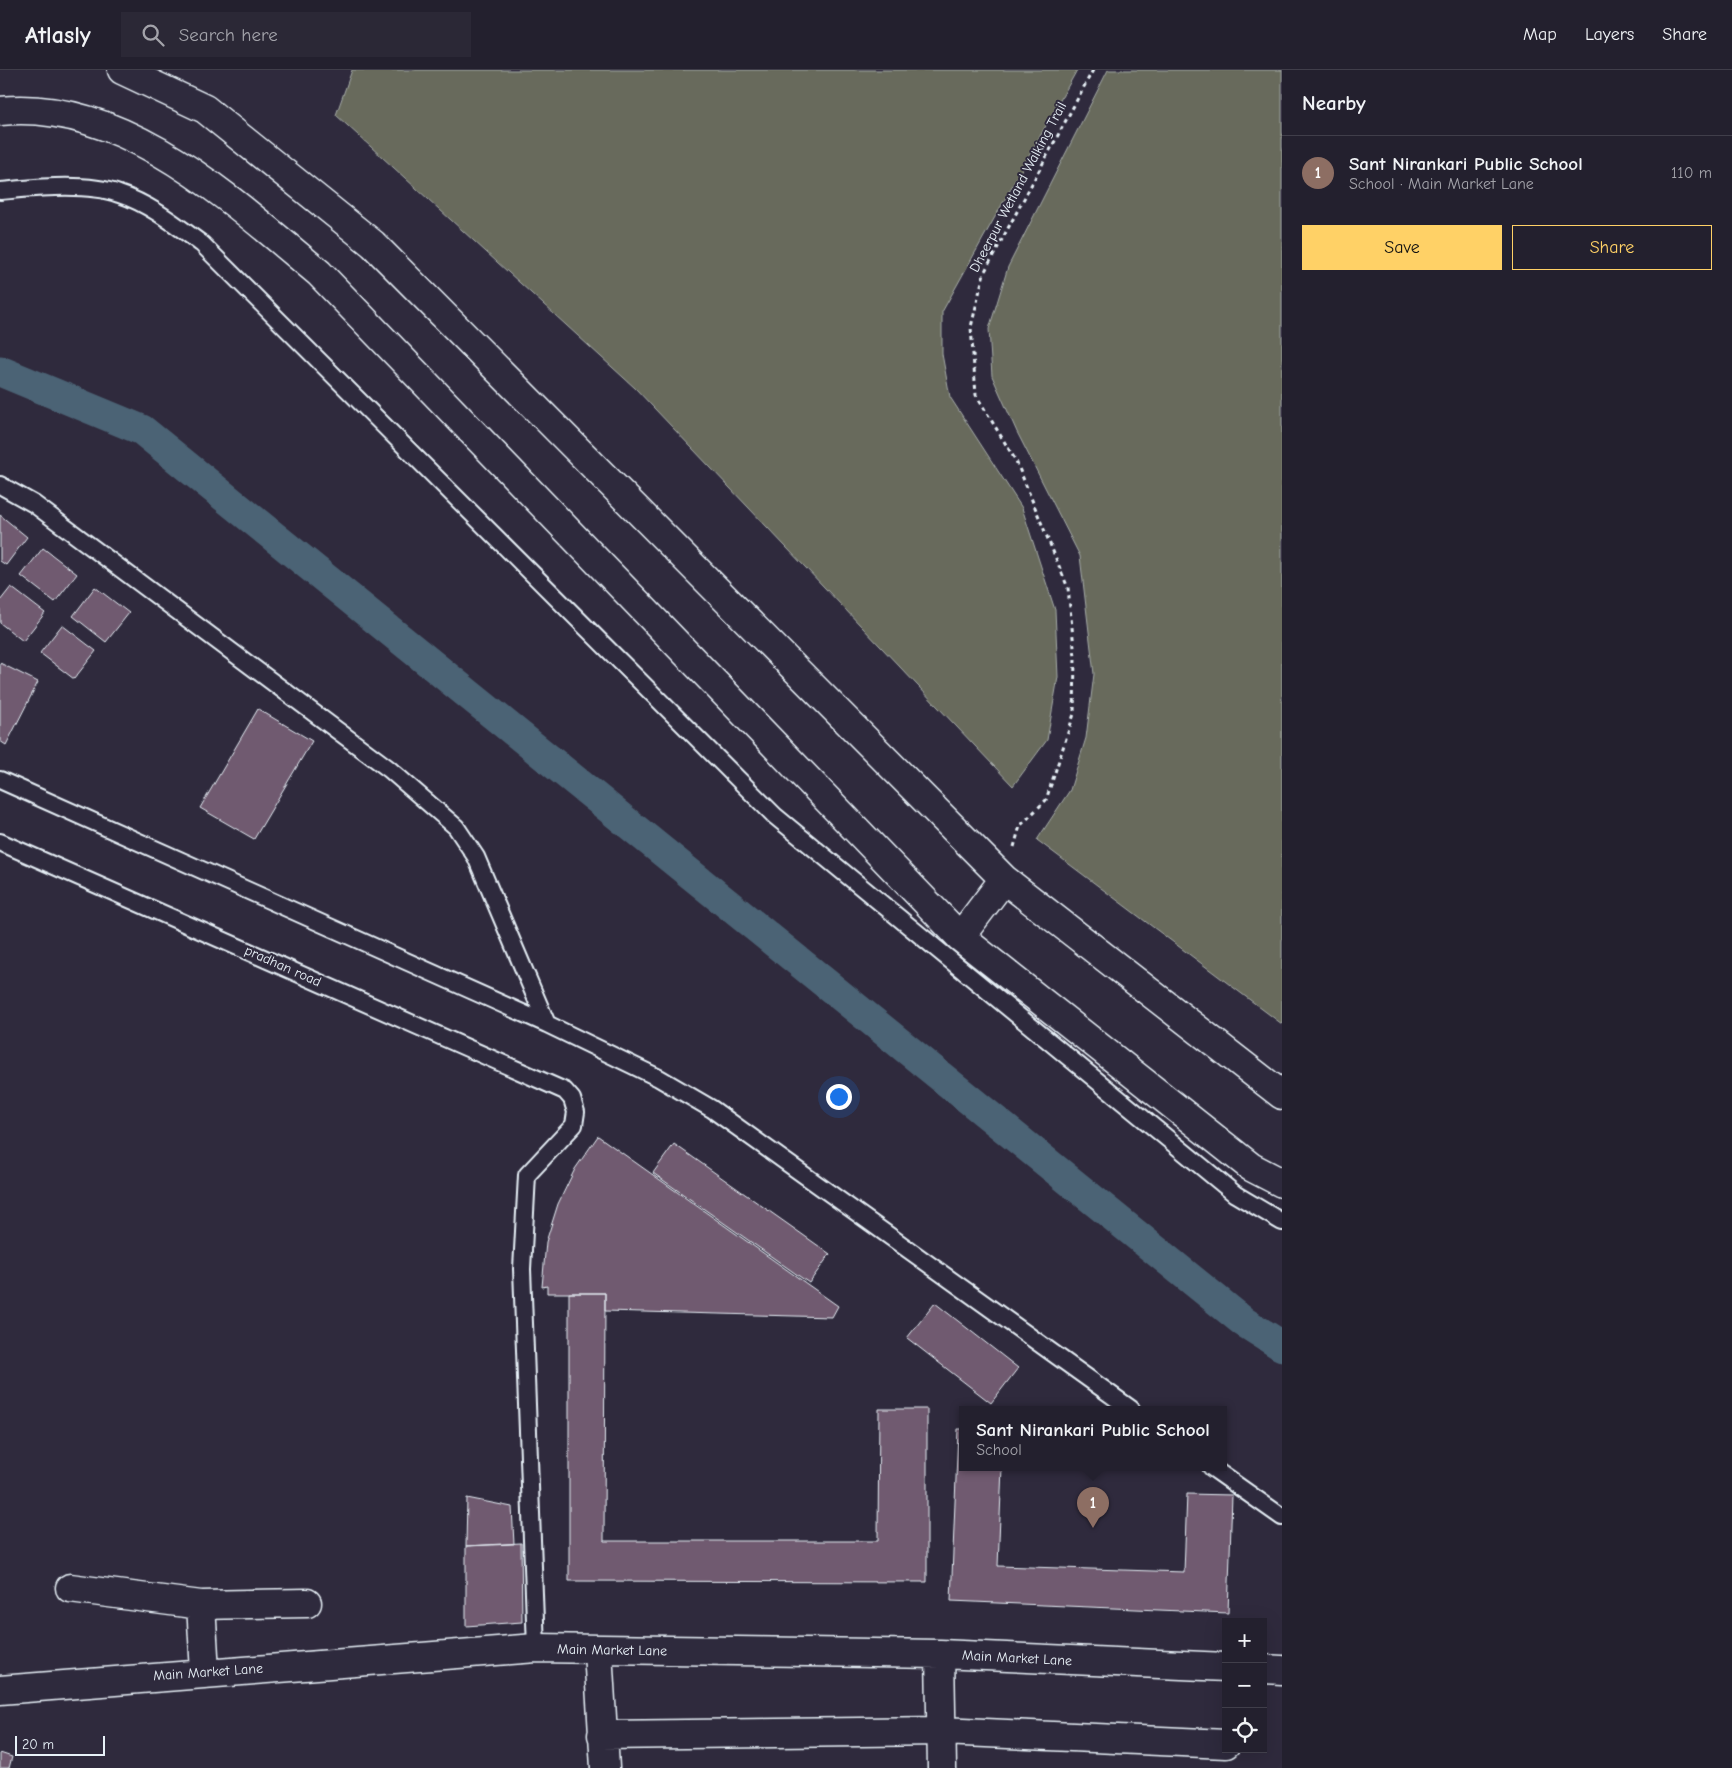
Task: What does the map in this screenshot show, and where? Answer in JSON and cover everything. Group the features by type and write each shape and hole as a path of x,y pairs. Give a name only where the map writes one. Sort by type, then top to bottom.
{"street":[{"path":"122,70 206,109 373,244 1004,878 1282,1095"},
{"path":"0,111 62,113 148,145 231,200 319,273 960,936 1251,1167 1282,1184"},
{"path":"960,936 1004,878"},
{"path":"70,1588 201,1605 307,1603"},
{"path":"201,1605 205,1672"},
{"name":"Main Market Lane","path":"0,1690 205,1672 536,1648 598,1651 940,1654 1222,1667"},
{"path":"598,1651 605,1768"},
{"path":"940,1654 942,1768"},
{"path":"1267,1669 1282,1670"},
{"path":"602,1735 942,1731 1222,1744"}],"lane":[{"path":"0,191 84,188 119,194 162,214 202,244 774,816 1235,1194 1282,1222"},
{"path":"0,486 34,504 390,768 456,827 476,857 547,1024"},
{"path":"0,780 547,1024 659,1078 712,1110 1127,1406"},
{"name":"pradhan road","path":"0,842 565,1091 572,1098 576,1112 574,1125 527,1175 522,1269 536,1648"},
{"path":"1217,1471 1282,1517"}],"path":[{"name":"Dheerpur Wetland Walking Trail","path":"1004,878 1020,826 1046,800 1074,714 1075,657 1068,588 1016,461 976,395 971,327 984,273 1093,70"}],"green space":[{"path":"352,70 1077,70 942,312 942,354 950,397 1022,508 1055,610 1058,677 1047,740 1013,786 635,388 336,115"},
{"path":"1108,70 1282,70 1282,1024 1037,840 1070,790 1086,738 1094,674 1080,556 1017,432 992,376 989,329 1008,267"}],"building":[{"path":"0,515 27,537 6,565 0,561"},
{"path":"43,548 77,574 55,602 21,576"},
{"path":"11,587 45,613 23,641 0,623 0,601"},
{"path":"95,587 129,613 106,642 73,616"},
{"path":"62,625 96,651 74,679 40,653"},
{"path":"0,663 38,682 6,745 0,741"},
{"path":"258,709 312,741 254,839 200,808"},
{"path":"598,1136 838,1306 832,1317 605,1311 605,1293 547,1293 547,1286 542,1287 546,1242 558,1204 575,1169"},
{"path":"674,1144 830,1254 809,1283 653,1173"},
{"path":"569,1293 605,1293 604,1541 878,1541 879,1409 927,1409 927,1582 569,1581"},
{"path":"935,1303 1018,1368 991,1403 907,1338"},
{"path":"958,1429 959,1471 1002,1471 998,1566 1184,1572 1187,1494 1232,1495 1228,1613 951,1601"},
{"path":"467,1498 512,1507 514,1544 466,1546"},
{"path":"521,1543 522,1622 466,1626 466,1546"},
{"path":"0,1753 12,1757 9,1768 0,1768"}],"waterway":[{"path":"0,371 142,430 1244,1322 1282,1346"}],"place":[{"name":"Sant Nirankari Public School","path":"1093,1528"}]}
